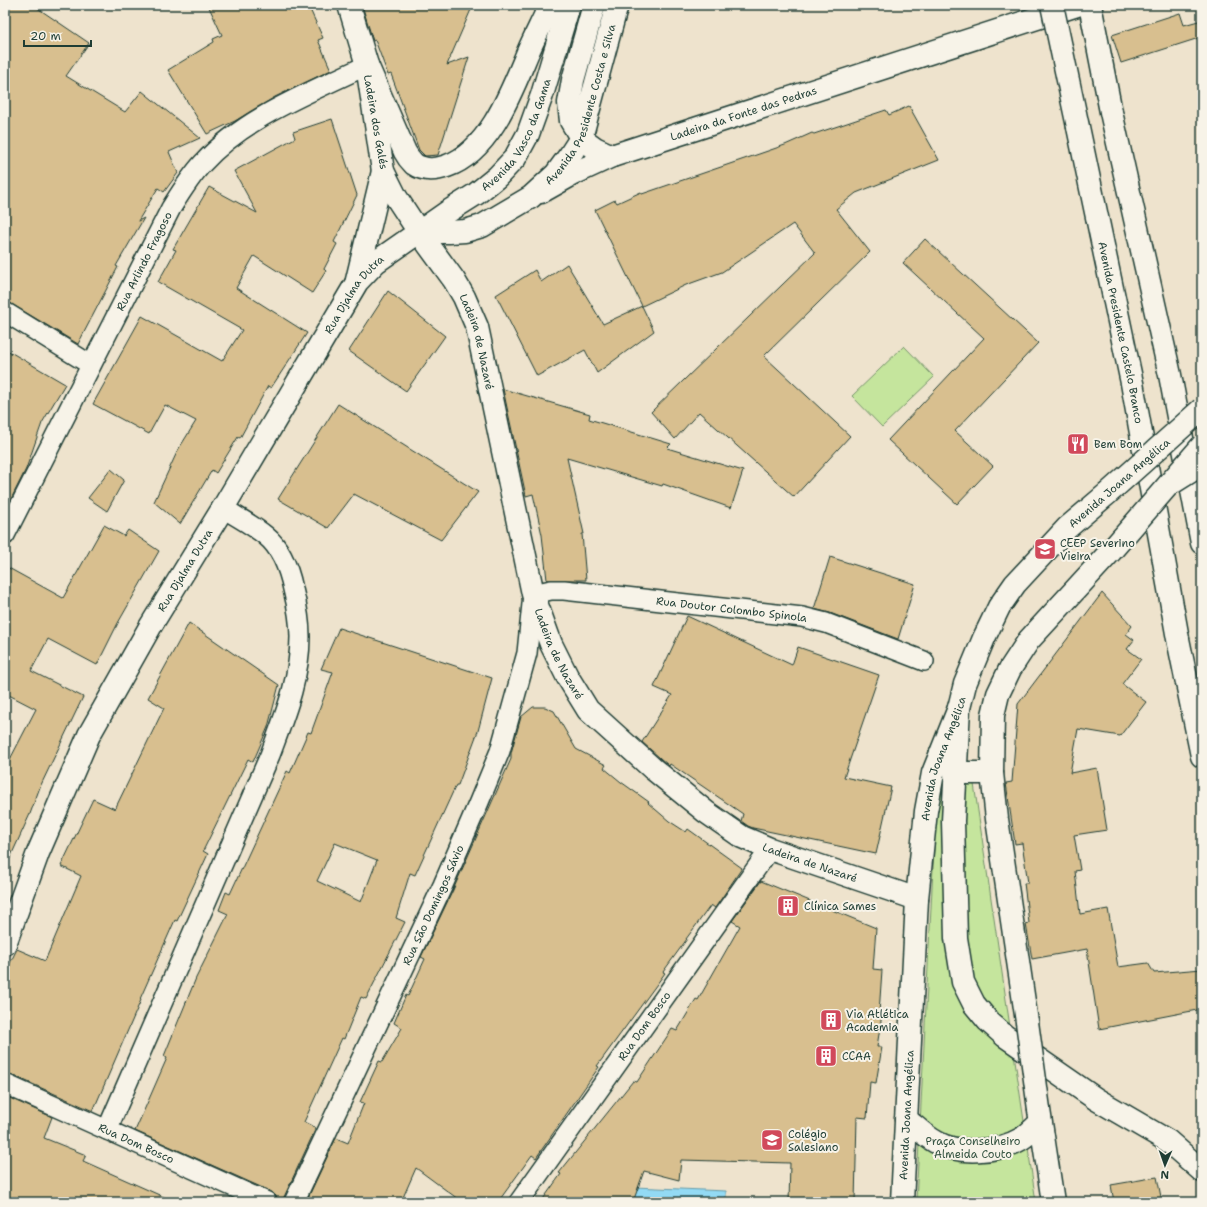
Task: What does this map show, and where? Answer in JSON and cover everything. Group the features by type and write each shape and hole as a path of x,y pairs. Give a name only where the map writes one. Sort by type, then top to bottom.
{"main road":[{"name":"Ladeira dos Galés","path":"348,5 367,65 384,171 396,197 419,232"},
{"path":"367,65 405,152 414,164 426,169 440,168 455,163 470,152 498,118 512,92 550,5"},
{"name":"Avenida Vasco da Gama","path":"419,232 476,194 497,177 515,158 528,134 542,95 569,5"},
{"path":"594,5 573,80 569,103 571,121 581,138 594,148 612,156"},
{"name":"Avenida Presidente Costa e Silva","path":"531,197 556,174 581,138 617,5"},
{"name":"Avenida Presidente Castelo Branco","path":"1052,5 1132,383 1178,639 1202,756"},
{"name":"Ladeira da Fonte das Pedras","path":"419,232 460,231 482,226 573,174 612,156 1078,5"},
{"path":"1090,5 1111,112 1170,375 1202,543"},
{"path":"357,282 384,171"},
{"name":"Rua Djalma Dutra","path":"5,944 38,852 89,735 150,627 223,508 357,282 376,262 419,232"},
{"name":"Ladeira de Nazaré","path":"419,232 454,280 464,297 477,327 533,594 551,644 566,676 588,710 652,768 706,812 742,837 770,849 917,899"},
{"name":"Avenida Joana Angélica","path":"902,1202 917,899 926,811 933,773 959,708 965,684 999,607 1015,584 1067,528 1202,409"},
{"path":"1053,1202 997,819 992,773 993,715 998,694 1010,670 1029,640 1111,551 1202,446"},
{"path":"959,708 953,821 956,938 963,982 974,1004 988,1021 1004,1036 1096,1099 1168,1141 1202,1171"},
{"path":"956,773 992,773"},
{"path":"906,1119 921,1132 937,1142 952,1148 974,1150 997,1148 1022,1139 1040,1116"}],"street":[{"name":"Rua Arlindo Fragoso","path":"5,535 171,208 192,175 221,146 270,112 367,65"},
{"path":"5,312 91,365"},
{"path":"1165,490 1202,466"},
{"path":"107,1130 270,755 290,700 298,662 300,637 298,613 292,580 282,555 267,536 223,508"},
{"name":"Rua Doutor Colombo Spinola","path":"533,594 550,590 564,590 802,617 826,623 924,661"},
{"name":"Rua São Domingos Sávio","path":"294,1202 443,885 500,751 527,653 533,594"},
{"name":"Rua Dom Bosco","path":"519,1202 770,849"},
{"name":"Rua Dom Bosco","path":"5,1084 267,1202"}],"green space":[{"path":"904,346 934,377 882,427 852,396"},
{"name":"Praça Conselheiro Almeida Couto","path":"974,784 1036,1202 916,1202 937,790"}],"water":[{"path":"634,1187 726,1191 726,1202 634,1202"}],"building":[{"path":"5,5 33,5 89,43 66,76 125,112 142,91 200,138 169,152 178,173 164,192 158,188 138,221 144,218 116,266 118,267 78,344 5,300"},
{"path":"208,5 308,5 323,38 318,40 331,70 275,97 235,121 207,134 168,70 214,42 213,39 222,35"},
{"path":"362,5 473,5 447,65 469,57 438,155 425,156 419,150 391,74 388,75 375,40 373,41"},
{"path":"1180,13 1184,25 1202,20 1202,37 1121,63 1112,35"},
{"path":"909,106 939,160 856,193 836,209 870,252 764,356 850,436 794,497 699,412 675,439 651,412 815,253 793,224 722,272 686,285 642,306 595,210 615,200 617,203 641,192 642,194 759,154 785,145 812,133 814,134 886,110 889,115"},
{"path":"332,119 357,195 334,242 337,244 324,269 326,271 312,293 254,256 236,288 307,333 271,388 268,386 240,438 238,437 216,473 212,470 180,524 154,502 178,450 196,421 165,405 149,434 93,404 142,316 222,361 242,330 158,282 176,250 173,249 209,187 257,213 234,171 295,138 293,132"},
{"path":"925,239 1038,343 955,431 993,466 957,504 888,440 984,338 903,263"},
{"path":"567,264 603,324 642,306 654,331 597,373 585,350 537,376 496,295 535,270 541,282"},
{"path":"388,291 445,336 406,391 349,351"},
{"path":"5,349 65,384 42,423 26,469 5,511"},
{"path":"503,389 590,414 589,419 671,444 667,448 743,471 731,508 663,484 662,486 567,458 584,534 582,534 586,580 547,580 542,535 533,494 526,496"},
{"path":"338,404 478,492 441,540 354,494 328,528 278,499"},
{"path":"111,469 124,480 107,511 88,498"},
{"path":"104,525 124,536 128,530 159,551 118,623 97,665 48,639 31,671 83,697 40,787 30,814 5,869 5,769 36,709 5,693 5,566 63,598"},
{"path":"830,557 915,584 898,639 830,613 814,609"},
{"path":"1102,593 1132,626 1126,634 1134,640 1127,649 1141,659 1122,684 1146,702 1120,736 1078,729 1070,773 1097,768 1107,830 1074,835 1080,870 1075,871 1080,914 1108,909 1118,967 1148,963 1154,973 1202,969 1202,1009 1099,1029 1087,949 1032,959 1026,924 1029,923 1024,883 1028,883 1022,843 1015,844 1006,783 1012,782 1018,704"},
{"path":"687,616 792,665 798,647 879,675 844,777 891,787 876,854 748,826 741,821 743,814 670,764 669,766 642,742 672,695 654,687"},
{"path":"189,623 279,685 268,727 253,762 248,759 203,851 208,854 177,921 175,920 93,1111 5,1073 5,973 17,949 45,961 81,876 61,866 93,799 115,809 164,708 148,698"},
{"path":"339,628 492,678 478,731 458,785 456,785 415,875 410,873 396,918 405,922 366,999 361,997 344,1039 342,1038 304,1122 316,1128 283,1202 278,1202 276,1196 272,1192 135,1131 167,1058 164,1056 196,978 228,914 219,910 226,892 230,894 287,771 290,773 308,732 311,733 333,672 321,669","holes":["335,843 377,860 361,902 317,881"]},
{"path":"533,707 545,707 554,711 576,749 606,765 604,768 649,802 648,803 669,821 686,832 688,829 742,868 715,908 711,905 686,939 663,972 665,973 597,1066 599,1067 536,1158 532,1155 498,1202 462,1202 416,1168 401,1202 306,1202 336,1138 348,1143 364,1103 360,1102 379,1061 382,1062 402,1028 394,1023 406,995 408,996 425,959 421,957 453,890 511,759 511,753 521,717"},
{"path":"761,881 876,928 873,969 882,970 879,1013 882,1014 877,1047 882,1047 876,1083 870,1082 867,1118 857,1117 855,1202 789,1202 790,1163 681,1160 679,1180 644,1171 633,1202 541,1202 561,1174 559,1173 633,1081 637,1082 672,1029 677,1031 696,999 698,1000 740,926 732,921"},
{"path":"5,1096 52,1117 44,1138 86,1155 83,1161 175,1202 5,1202"},
{"path":"1157,1177 1162,1202 1114,1202 1111,1185"}],"place":[{"name":"Bem Bom","path":"1078,444"},
{"name":"CEEP Severino Vieira","path":"1045,549"},
{"name":"Clínica Sames","path":"788,906"},
{"name":"Via Atlética Academia","path":"831,1020"},
{"name":"CCAA","path":"826,1056"},
{"name":"Colégio Salesiano","path":"772,1140"}]}
